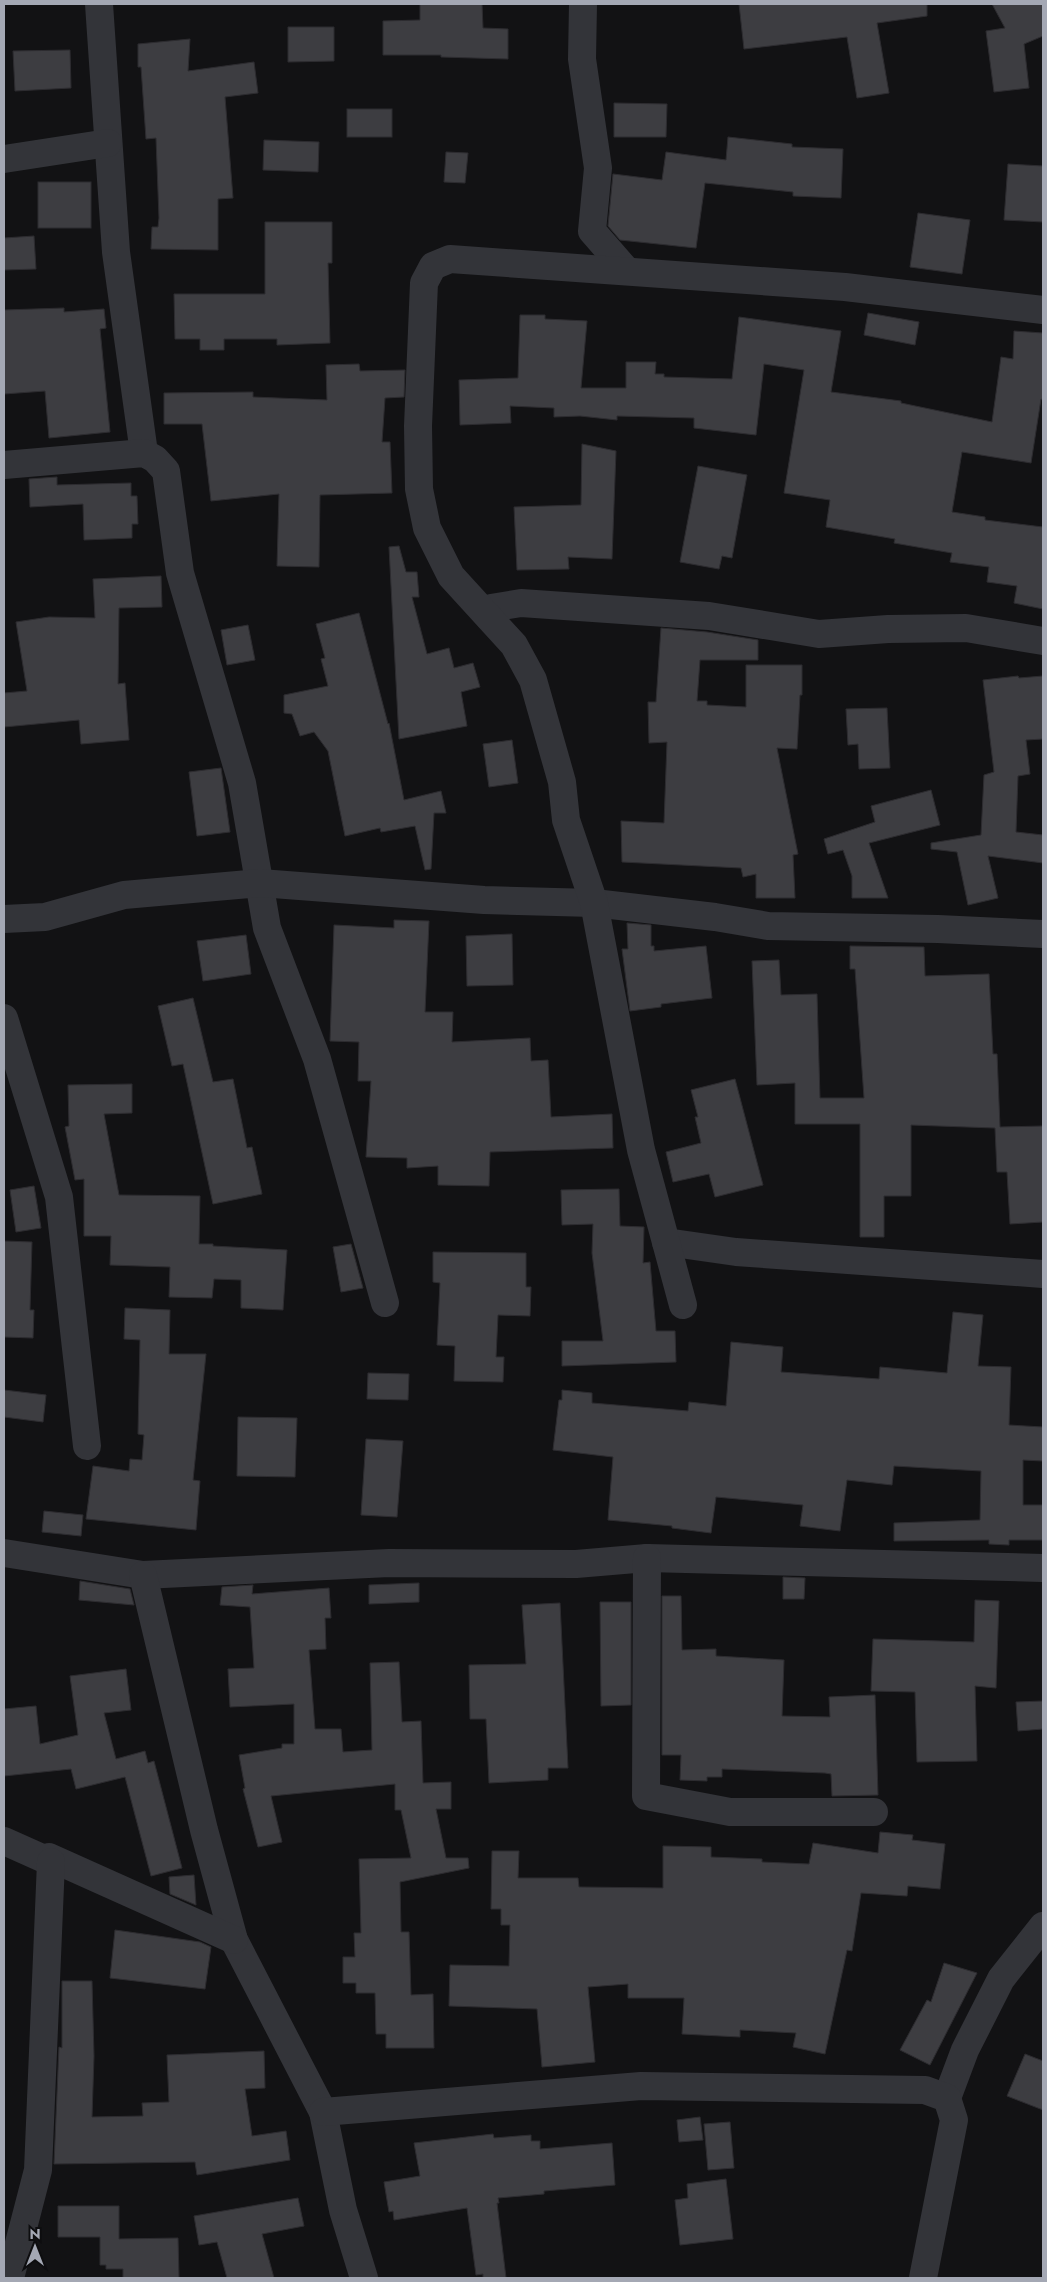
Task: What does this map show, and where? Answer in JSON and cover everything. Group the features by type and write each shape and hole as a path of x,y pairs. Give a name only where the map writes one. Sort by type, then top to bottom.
{"street":[{"path":"99,4 116,252 144,453"},
{"path":"583,4 582,59 598,168 592,231 626,270"},
{"path":"4,159 108,143"},
{"path":"683,1305 641,1150 594,903 566,820 562,782 533,680 514,645 451,576 427,528 418,489 418,426 424,284 433,266 450,259 845,287 1043,310"},
{"path":"4,465 144,453 155,460 166,471 180,573 242,783 267,928 317,1059 385,1303"},
{"path":"489,617 491,608 521,602 709,616 820,634 888,629 966,628 1043,641"},
{"path":"4,919 45,917 124,896 260,883 484,900 594,903 715,917 768,926 938,929 1043,934"},
{"path":"4,1018 59,1197 87,1446"},
{"path":"666,1242 736,1252 1043,1274"},
{"path":"4,1553 143,1574 389,1563 576,1564 647,1558 1043,1568"},
{"path":"647,1558 646,1796 730,1812 874,1812"},
{"path":"143,1574 204,1830 234,1940 323,2112 343,2210 364,2278"},
{"path":"4,1841 51,1862"},
{"path":"10,2278 38,2170 51,1862 49,1857 234,1940"},
{"path":"923,2278 954,2120 947,2098 965,2050 1001,1979 1043,1926"},
{"path":"323,2112 641,2086 925,2090 947,2098"}],"building":[{"path":"420,4 482,4 483,28 508,29 508,59 441,57 441,55 383,55 383,21 420,20"},
{"path":"739,4 927,4 927,16 877,23 889,93 857,98 847,37 744,49"},
{"path":"992,4 1043,4 1043,36 1024,44 1029,88 994,92 986,31 1005,28"},
{"path":"288,27 334,27 334,61 288,62"},
{"path":"190,39 188,71 254,62 258,93 225,97 233,198 218,199 218,250 151,249 152,227 158,227 159,218 156,138 146,139 141,67 138,67 138,44"},
{"path":"70,50 71,88 15,91 13,51"},
{"path":"614,103 667,104 666,137 614,137"},
{"path":"347,109 392,109 392,137 347,137"},
{"path":"728,137 792,144 792,147 843,149 841,198 793,196 793,192 705,183 696,248 620,240 608,226 613,174 662,180 666,152 726,160"},
{"path":"264,140 319,142 318,172 263,170"},
{"path":"446,152 468,153 465,183 444,182"},
{"path":"1008,164 1043,166 1043,222 1004,220"},
{"path":"38,182 91,182 91,228 38,228"},
{"path":"918,213 970,220 962,274 910,267"},
{"path":"265,222 332,222 332,263 328,263 330,343 277,345 277,339 224,339 224,350 200,350 200,339 175,339 174,294 265,294"},
{"path":"34,236 36,269 4,270 4,238"},
{"path":"64,308 64,312 104,309 106,328 100,329 110,432 49,438 45,391 4,394 4,310"},
{"path":"868,313 919,322 915,345 864,335"},
{"path":"520,315 545,315 545,319 587,321 581,388 626,388 626,362 656,362 655,374 664,374 664,377 732,379 739,317 841,331 831,392 901,401 901,403 992,422 1001,357 1013,359 1014,331 1043,333 1043,400 1041,399 1031,463 962,452 952,512 985,517 985,520 1043,527 1043,609 1014,603 1017,586 987,582 989,567 950,562 952,553 894,543 895,539 826,527 830,500 784,493 804,370 764,364 756,435 694,428 694,418 617,416 617,420 580,416 554,417 554,408 510,406 511,423 460,425 459,380 518,378"},
{"path":"359,364 360,371 405,370 404,397 385,398 382,442 390,442 392,493 320,495 319,567 277,566 279,494 211,501 202,424 164,424 164,393 253,392 253,397 327,400 326,365"},
{"path":"582,444 616,451 612,559 568,557 569,569 517,570 514,507 581,505"},
{"path":"698,466 747,475 732,558 722,556 719,569 680,562"},
{"path":"57,477 57,485 131,483 131,496 137,496 138,524 132,524 132,538 84,540 83,504 30,507 29,479"},
{"path":"399,546 406,572 417,572 419,597 412,597 427,654 449,648 454,668 473,663 480,687 461,692 467,726 399,739 389,547"},
{"path":"161,576 162,607 119,608 118,684 125,683 129,740 81,744 79,720 4,727 4,693 27,691 16,622 49,617 95,618 93,579"},
{"path":"359,613 389,723 404,800 441,791 446,813 434,813 431,869 425,870 415,826 381,832 380,828 345,836 328,751 314,732 300,736 292,714 284,713 284,695 328,686 321,659 325,658 316,624"},
{"path":"248,625 255,660 227,665 221,630"},
{"path":"661,628 707,632 758,640 758,660 700,660 697,701 707,701 707,705 746,707 746,665 802,665 802,695 800,695 797,749 777,748 798,854 793,855 795,898 756,898 756,874 743,877 741,868 622,862 621,821 664,823 667,742 649,743 648,702 656,702"},
{"path":"1018,676 1019,678 1043,676 1043,739 1026,740 1030,774 1018,776 1016,832 1043,835 1043,863 988,856 998,898 968,905 957,852 931,849 931,843 981,835 984,775 994,772 983,680"},
{"path":"887,708 890,768 859,769 858,744 848,745 846,709"},
{"path":"512,740 518,783 489,787 483,744"},
{"path":"221,768 230,832 197,836 189,772"},
{"path":"931,790 940,825 869,843 888,898 852,898 852,876 843,850 828,854 824,839 875,822 871,806"},
{"path":"394,920 429,921 425,1012 453,1012 452,1042 530,1038 531,1061 548,1060 551,1117 612,1114 613,1148 490,1152 489,1186 438,1185 438,1166 407,1168 407,1158 366,1157 371,1081 358,1081 359,1042 330,1041 334,925 394,928"},
{"path":"627,923 651,925 651,946 654,946 654,951 706,946 712,998 661,1004 661,1007 630,1011 622,949 628,949"},
{"path":"512,934 513,985 467,986 466,936"},
{"path":"246,935 251,974 203,981 197,941"},
{"path":"850,946 924,947 925,976 989,974 993,1054 997,1054 1000,1127 1043,1126 1043,1222 1010,1224 1007,1172 997,1172 995,1128 911,1125 911,1196 884,1196 884,1237 860,1237 860,1124 795,1124 795,1083 757,1085 752,961 779,960 781,995 817,994 820,1098 864,1098 855,969 850,969"},
{"path":"193,998 213,1082 233,1079 247,1148 252,1147 262,1194 213,1204 183,1064 172,1066 158,1006"},
{"path":"735,1079 763,1185 715,1197 709,1174 673,1182 666,1152 701,1143 695,1117 698,1117 691,1090"},
{"path":"132,1084 132,1113 104,1114 119,1195 200,1196 199,1244 287,1250 283,1310 241,1308 241,1280 214,1279 212,1298 169,1297 170,1267 110,1265 111,1236 84,1236 84,1179 75,1180 65,1127 69,1126 68,1085"},
{"path":"34,1186 41,1228 16,1232 10,1190"},
{"path":"619,1189 620,1226 644,1227 643,1263 650,1262 656,1331 675,1331 676,1362 562,1366 562,1341 603,1341 592,1253 593,1224 562,1225 561,1190"},
{"path":"4,1241 32,1242 30,1310 34,1310 33,1338 4,1337"},
{"path":"351,1244 363,1288 341,1292 333,1247"},
{"path":"433,1252 526,1253 526,1287 531,1287 530,1316 498,1315 496,1357 504,1357 503,1382 454,1381 455,1346 437,1345 440,1283 433,1282"},
{"path":"125,1308 170,1310 169,1354 206,1354 193,1480 200,1481 196,1530 86,1519 93,1466 129,1471 130,1459 142,1460 144,1435 138,1434 140,1340 124,1339"},
{"path":"953,1312 983,1315 978,1366 1011,1367 1009,1425 1043,1427 1043,1461 1023,1460 1023,1505 1043,1505 1043,1540 1009,1540 1009,1545 989,1544 989,1540 894,1541 894,1523 980,1520 981,1471 894,1466 892,1485 847,1480 840,1531 800,1526 803,1505 716,1497 711,1533 672,1528 672,1526 608,1520 613,1457 553,1450 562,1390 592,1393 592,1403 688,1411 689,1402 726,1406 731,1342 783,1347 781,1372 879,1379 880,1367 947,1373"},
{"path":"368,1373 409,1374 408,1400 367,1399"},
{"path":"4,1390 46,1395 43,1422 4,1417"},
{"path":"238,1417 297,1418 295,1477 237,1476"},
{"path":"366,1439 403,1441 397,1517 361,1515"},
{"path":"44,1511 83,1515 81,1536 42,1532"},
{"path":"783,1577 805,1578 804,1599 783,1599"},
{"path":"80,1581 130,1589 134,1605 79,1600"},
{"path":"419,1583 419,1602 369,1604 369,1585"},
{"path":"253,1585 252,1594 329,1588 331,1618 325,1618 326,1649 309,1650 315,1729 341,1729 343,1752 372,1750 370,1663 399,1662 402,1722 421,1721 423,1783 451,1782 451,1809 436,1809 446,1858 468,1858 469,1868 400,1882 401,1932 409,1932 411,1995 433,1994 434,2048 386,2048 386,2034 376,2034 375,1993 356,1993 356,1983 343,1983 343,1957 355,1957 354,1933 361,1933 359,1859 411,1858 401,1810 395,1810 395,1784 271,1796 282,1842 258,1847 243,1789 245,1788 239,1755 282,1748 282,1744 294,1744 294,1704 230,1707 228,1669 254,1668 250,1607 220,1605 222,1587"},
{"path":"662,1596 681,1596 682,1650 716,1649 716,1656 784,1660 782,1716 830,1717 829,1697 875,1695 878,1795 832,1796 831,1774 825,1773 722,1769 722,1777 707,1777 707,1781 680,1780 681,1755 662,1755"},
{"path":"975,1600 999,1601 996,1688 975,1686 977,1761 917,1762 915,1692 871,1691 873,1639 974,1642"},
{"path":"600,1602 631,1602 631,1705 601,1706"},
{"path":"560,1603 568,1768 548,1768 548,1780 489,1783 486,1719 470,1719 469,1665 526,1664 522,1605"},
{"path":"126,1669 131,1710 104,1713 116,1759 145,1751 148,1763 154,1761 182,1868 151,1876 125,1777 76,1789 71,1769 4,1776 4,1709 36,1706 40,1744 78,1735 70,1676"},
{"path":"1043,1701 1043,1729 1018,1731 1016,1702"},
{"path":"880,1832 913,1835 912,1840 945,1844 940,1889 908,1886 907,1896 861,1893 852,1951 847,1950 825,2054 793,2047 796,2033 740,2030 740,2037 682,2034 684,1998 628,1998 628,1984 588,1987 595,2062 542,2067 537,2009 449,2006 450,1965 509,1966 510,1925 501,1925 501,1909 491,1909 492,1851 519,1851 518,1878 578,1878 579,1887 663,1888 663,1846 711,1847 711,1857 762,1859 762,1862 809,1864 813,1843 878,1853"},
{"path":"194,1875 196,1905 170,1894 169,1877"},
{"path":"115,1930 200,1942 211,1947 205,1989 110,1978"},
{"path":"944,1963 977,1973 930,2065 900,2050 927,2000 931,2002"},
{"path":"62,1981 92,1981 94,2056 92,2117 143,2116 142,2103 169,2102 167,2055 264,2051 265,2088 245,2089 252,2136 286,2131 290,2160 197,2175 195,2162 54,2164 59,2047 62,2048"},
{"path":"1025,2054 1043,2061 1043,2110 1007,2096"},
{"path":"700,2117 703,2140 679,2142 677,2120"},
{"path":"730,2122 734,2168 708,2170 704,2124"},
{"path":"493,2134 494,2138 531,2135 531,2141 540,2141 540,2149 612,2143 615,2185 544,2191 544,2194 498,2198 506,2278 483,2278 483,2274 476,2275 467,2208 394,2220 393,2211 389,2212 384,2182 420,2176 414,2143"},
{"path":"726,2179 733,2239 680,2245 675,2200 688,2198 687,2184"},
{"path":"298,2198 304,2226 262,2234 274,2278 227,2278 217,2242 199,2245 194,2216"},
{"path":"58,2206 119,2206 119,2239 178,2238 179,2278 123,2278 123,2269 106,2269 106,2265 100,2265 100,2237 58,2237"}]}
